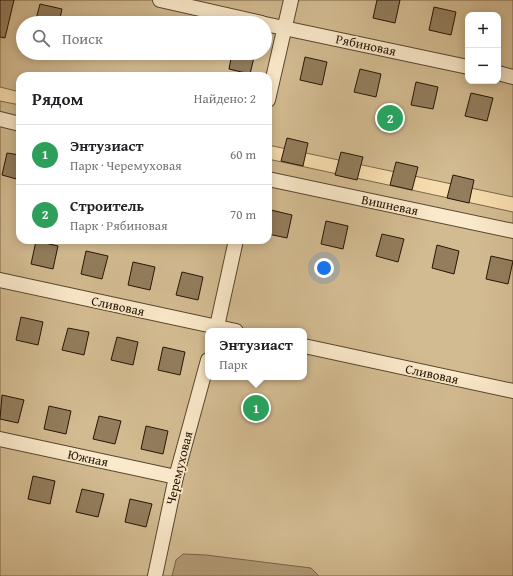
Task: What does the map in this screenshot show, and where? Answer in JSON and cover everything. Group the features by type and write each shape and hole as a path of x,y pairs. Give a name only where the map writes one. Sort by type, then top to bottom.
{"street":[{"path":"160,0 231,16"},
{"path":"272,83 291,0"},
{"name":"Рябиновая","path":"272,25 465,66"},
{"path":"501,74 513,77"},
{"path":"0,119 16,123"},
{"name":"Вишневая","path":"272,180 513,231"},
{"path":"217,328 235,244"},
{"name":"Сливовая","path":"0,280 213,328"},
{"name":"Сливовая","path":"307,347 513,391"},
{"name":"Черемуховая","path":"155,576 176,477 205,371"},
{"name":"Южная","path":"0,439 176,477"}],"shaded area":[{"path":"0,0 513,0 513,197 272,146 272,72 16,72 16,91 0,87"},
{"path":"0,101 16,104 16,244 272,244 272,160 513,212 513,576 0,576"},
{"path":"183,554 206,555 311,568 319,576 172,576 176,560"}],"building":[{"path":"0,0 14,0 5,38 0,37"},
{"path":"377,0 400,0 395,23 373,18"},
{"path":"40,4 62,9 60,16 37,16"},
{"path":"434,7 456,12 451,35 429,30"},
{"path":"305,57 327,62 322,85 300,80"},
{"path":"231,60 253,60 250,72 242,72 229,69"},
{"path":"360,69 381,74 376,97 354,92"},
{"path":"416,82 438,87 433,109 411,105"},
{"path":"471,93 493,98 487,121 465,116"},
{"path":"287,138 308,143 303,166 281,161"},
{"path":"341,152 363,157 357,180 335,175"},
{"path":"7,153 16,154 16,179 2,175"},
{"path":"396,162 418,167 412,190 390,185"},
{"path":"453,175 474,180 469,203 447,198"},
{"path":"272,210 292,215 287,238 272,235"},
{"path":"326,221 348,226 343,249 321,244"},
{"path":"382,234 404,239 398,262 376,256"},
{"path":"35,244 49,244 58,246 53,269 31,264"},
{"path":"437,245 459,251 454,274 432,268"},
{"path":"86,251 108,256 102,279 81,274"},
{"path":"491,256 513,261 508,284 486,279"},
{"path":"133,262 155,267 150,290 128,285"},
{"path":"182,272 203,277 198,300 176,295"},
{"path":"21,317 43,322 38,345 16,340"},
{"path":"68,328 89,332 84,355 62,350"},
{"path":"117,337 138,342 133,365 111,360"},
{"path":"163,347 185,352 180,375 158,370"},
{"path":"2,395 24,400 18,423 0,419"},
{"path":"49,406 71,411 66,434 44,429"},
{"path":"99,416 121,421 115,444 93,439"},
{"path":"146,426 168,431 163,454 141,449"},
{"path":"33,476 55,481 50,504 28,499"},
{"path":"82,489 104,494 98,517 76,512"},
{"path":"130,499 152,504 146,527 125,522"}],"place":[{"name":"Строитель","path":"390,118"},
{"name":"Энтузиаст","path":"256,408"}]}
